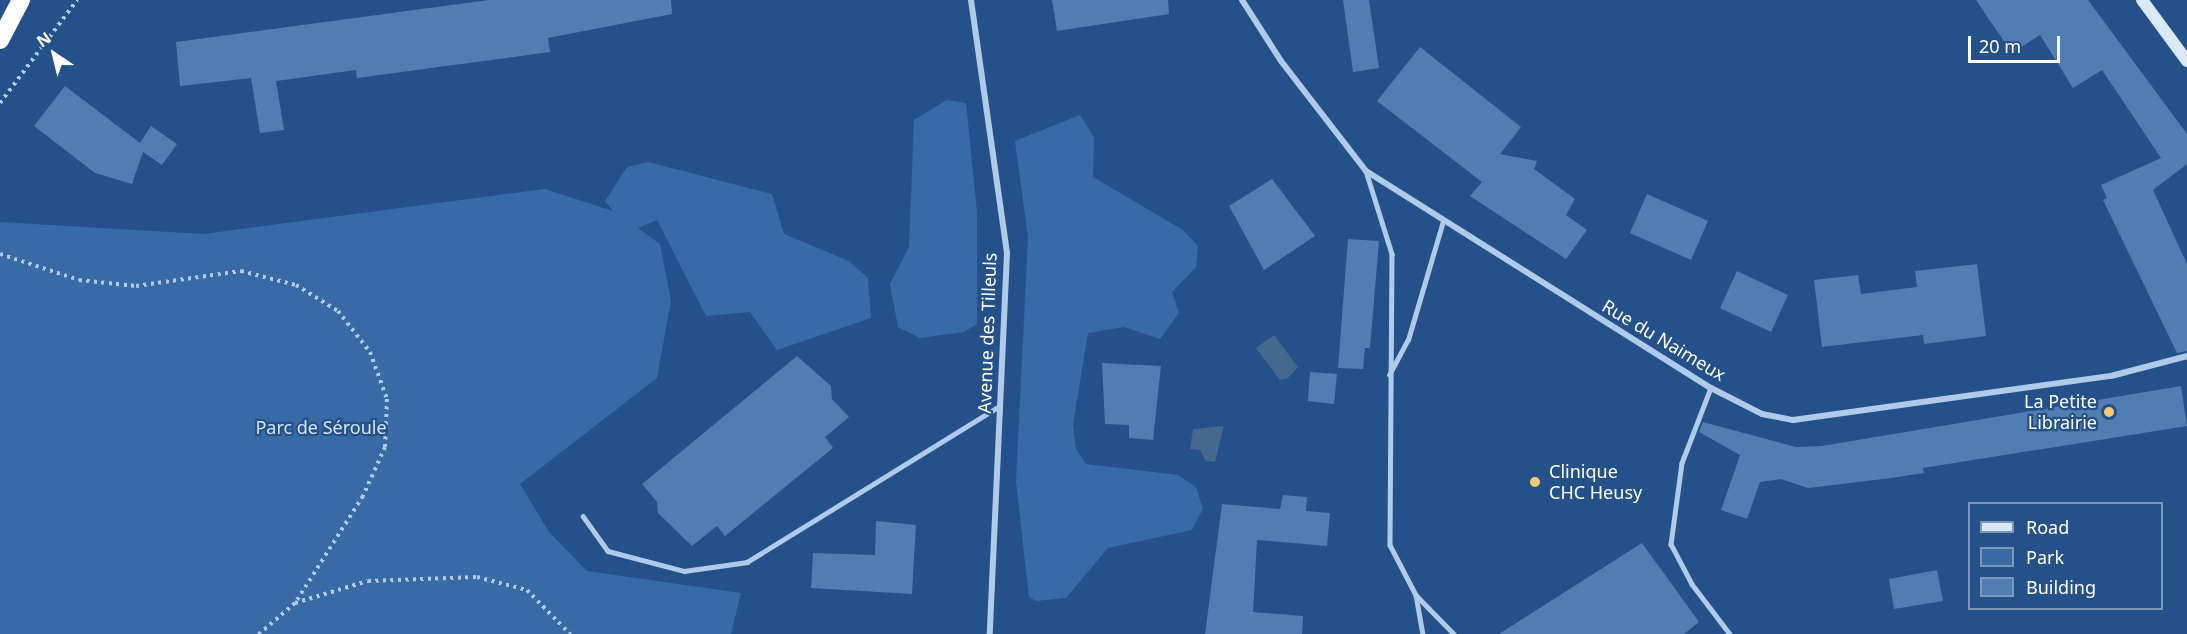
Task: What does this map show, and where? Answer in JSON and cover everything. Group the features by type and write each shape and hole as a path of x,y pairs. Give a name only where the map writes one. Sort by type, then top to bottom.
{"highway":[{"path":"0,40 21,0"}],"main road":[{"path":"2142,0 2187,62"}],"street":[{"name":"Avenue des Tilleuls","path":"971,0 1007,253 990,634"},
{"name":"Rue du Naimeux","path":"1242,0 1281,62 1366,171 1711,388 1762,414 1793,420 2111,376 2187,356"}],"lane":[{"path":"1366,171 1392,254 1389,375 1390,545 1416,595 1454,634"},
{"path":"1389,375 1408,340 1443,221"},
{"path":"1711,388 1682,462 1671,543 1692,584 1730,634"},
{"path":"583,516 608,551 684,571 747,562 1000,406"},
{"path":"1416,595 1422,634"}],"path":[{"path":"0,103 77,0"},
{"path":"0,254 79,280 136,286 242,271 296,285 338,310 370,351 387,399 385,447 363,496 294,603 259,634"},
{"path":"294,603 368,581 477,577 527,590 570,634"}],"green space":[{"path":"947,100 966,103 977,212 977,324 964,332 920,338 898,327 890,284 909,247 914,120"},
{"path":"1080,115 1094,137 1093,177 1183,230 1198,246 1196,267 1172,292 1179,313 1160,339 1124,327 1088,333 1073,424 1076,449 1086,464 1178,475 1196,487 1203,509 1192,530 1108,548 1066,598 1036,601 1029,597 1016,482 1028,237 1015,141"},
{"name":"Parc de Séroule","path":"648,162 772,194 784,234 849,261 868,278 871,318 777,350 750,312 706,316 657,220 638,228 660,244 671,301 657,378 520,484 549,532 587,571 741,593 731,634 0,634 0,222 203,234 545,189 613,211 605,201 627,167"}],"shaded area":[{"path":"1274,335 1298,367 1287,379 1280,380 1256,348"},
{"path":"1224,426 1215,462 1206,461 1200,450 1190,449 1193,429"}],"building":[{"path":"489,0 671,0 672,14 548,38 550,52 357,78 356,70 276,81 284,130 260,133 251,78 180,86 176,42"},
{"path":"1052,0 1168,0 1169,14 1057,31"},
{"path":"1343,0 1369,0 1379,68 1353,72"},
{"path":"1976,0 2088,0 2187,134 2187,164 2153,190 2187,264 2187,351 2177,353 2103,200 2107,198 2101,185 2161,158 2102,70 2073,88 2040,35 2012,53"},
{"path":"1420,47 1521,127 1500,154 1537,161 1534,169 1575,199 1566,215 1587,230 1566,259 1470,196 1482,182 1377,101"},
{"path":"65,86 140,143 151,126 177,144 162,165 143,152 132,184 95,173 34,126"},
{"path":"1272,179 1315,236 1264,270 1229,206"},
{"path":"1647,194 1708,221 1691,260 1630,233"},
{"path":"1348,239 1379,241 1370,348 1365,348 1363,369 1338,368"},
{"path":"1977,264 1986,336 1924,344 1923,335 1822,347 1814,280 1858,275 1861,294 1917,287 1915,271"},
{"path":"1737,271 1788,295 1771,332 1720,308"},
{"path":"797,356 831,386 832,399 849,417 825,437 833,448 725,536 717,526 692,546 658,513 657,502 642,484"},
{"path":"1102,363 1161,366 1153,440 1129,438 1129,425 1105,424"},
{"path":"1310,372 1337,374 1334,404 1308,401"},
{"path":"2181,386 2187,426 1923,468 1924,473 1891,478 1808,488 1781,479 1760,482 1747,519 1721,510 1740,455 1699,432 1703,422 1796,447 1822,446"},
{"path":"1283,495 1307,497 1306,511 1330,513 1327,546 1257,540 1253,612 1303,616 1302,634 1205,634 1222,504 1280,509"},
{"path":"876,521 916,525 912,594 811,588 813,553 875,555"},
{"path":"1642,543 1699,622 1684,634 1499,634"},
{"path":"1937,570 1943,601 1894,609 1889,579"}],"place":[{"name":"La Petite Librairie","path":"2109,412"},
{"name":"Clinique CHC Heusy","path":"1535,482"}]}
